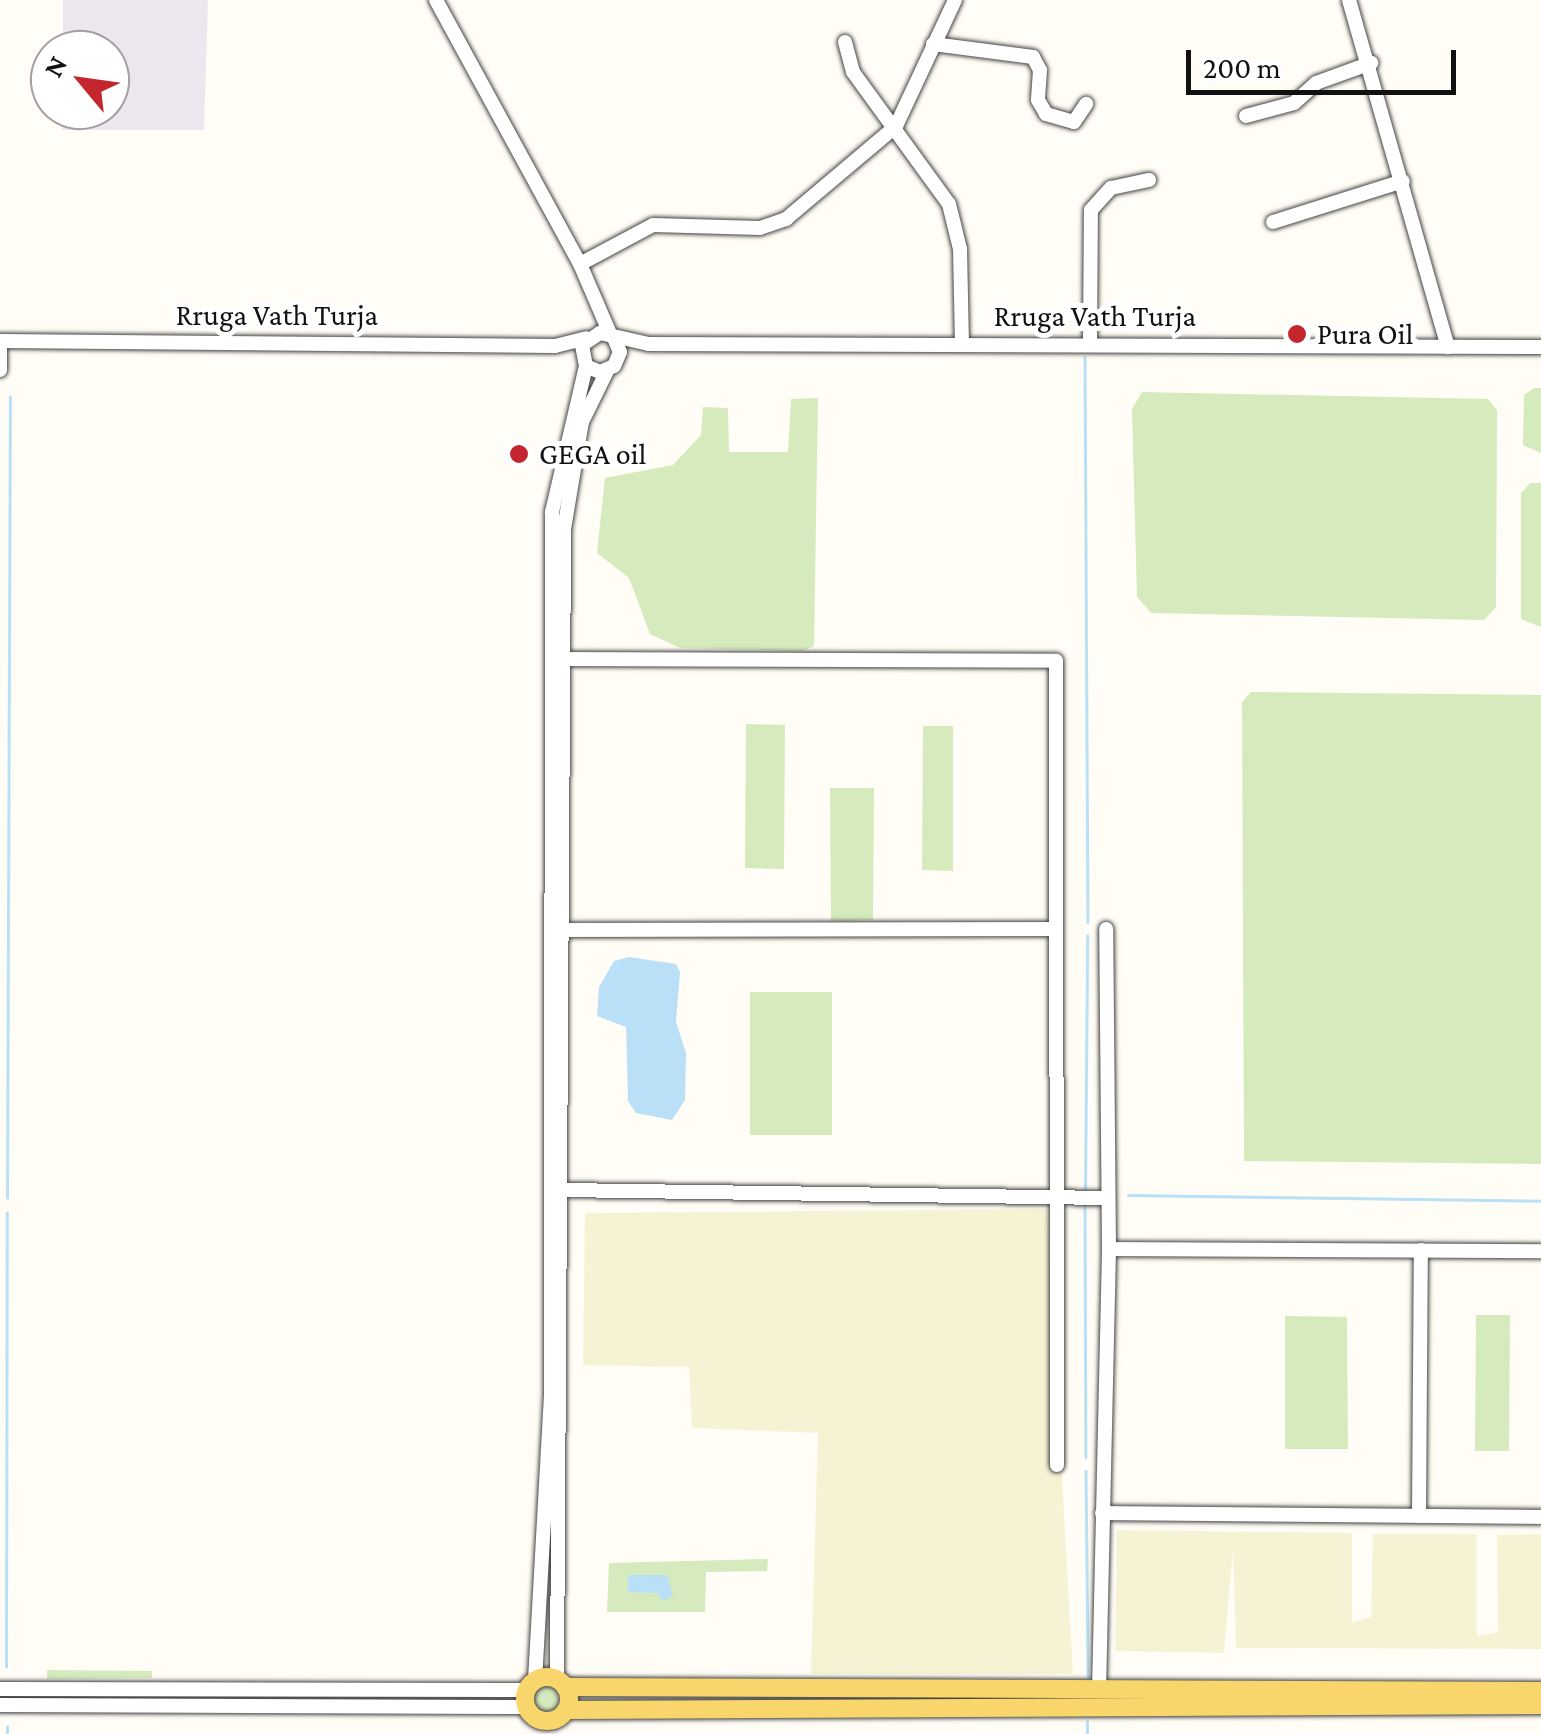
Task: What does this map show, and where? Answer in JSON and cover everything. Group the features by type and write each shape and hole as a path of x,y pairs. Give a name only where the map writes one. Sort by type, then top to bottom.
{"main road":[{"path":"542,1712 561,1684"},
{"path":"542,1712 561,1684"},
{"path":"561,1684 1541,1691"},
{"path":"542,1712 1541,1705"}],"street":[{"path":"436,0 580,264 612,337 613,365 591,396 572,457 562,659 561,1684"},
{"path":"580,264 653,225 778,224 896,126 955,0"},
{"path":"1349,0 1371,63 1448,347"},
{"path":"845,42 853,72 896,126 949,204 960,249 962,342"},
{"path":"933,44 1033,56 1040,70 1038,100 1046,114 1074,122 1086,104"},
{"path":"1246,116 1294,103 1316,83 1371,63"},
{"path":"1090,343 1091,210 1111,188 1148,180"},
{"path":"1274,222 1403,181"},
{"path":"542,1712 551,1396 552,512 598,302"},
{"name":"Rruga Vath Turja","path":"0,341 555,346 588,337 612,337 649,344 1541,346"},
{"path":"0,341 0,370"},
{"name":"Rruga Vath Turja","path":"555,346 584,363 613,365 649,344"},
{"path":"562,659 1056,661 1057,1465"},
{"path":"561,930 1056,929"},
{"path":"1099,1690 1109,1250 1106,929"},
{"path":"562,1190 1108,1198"},
{"path":"1109,1250 1541,1251"},
{"path":"1418,1516 1422,1250"},
{"path":"1102,1513 1541,1517"},
{"path":"0,1689 542,1712"},
{"path":"0,1706 542,1712"}],"shaded area":[{"path":"63,0 208,0 204,130 130,130 130,30 63,30"},
{"path":"1047,1209 1073,1674 811,1674 818,1433 692,1428 689,1367 583,1365 585,1213"},
{"path":"1117,1530 1352,1533 1352,1623 1371,1617 1373,1534 1477,1534 1477,1636 1498,1632 1497,1535 1541,1534 1541,1649 1236,1648 1233,1548 1224,1653 1115,1651"}],"green space":[{"path":"1541,388 1541,453 1523,445 1524,395"},
{"path":"1142,392 1488,399 1497,410 1496,607 1484,620 1151,613 1137,597 1132,409"},
{"path":"818,398 814,646 803,651 680,648 650,634 629,578 597,553 605,478 673,465 701,435 703,407 728,408 729,452 788,452 791,399"},
{"path":"1530,483 1541,483 1541,627 1521,619 1521,493"},
{"path":"1251,692 1541,695 1541,1164 1244,1161 1242,702"},
{"path":"746,724 785,725 784,869 745,868"},
{"path":"923,726 953,726 953,871 922,870"},
{"path":"830,788 874,788 873,920 831,921"},
{"path":"750,992 832,992 832,1135 750,1135"},
{"path":"1476,1315 1510,1315 1509,1451 1475,1451"},
{"path":"1285,1316 1347,1317 1348,1449 1285,1449"},
{"path":"768,1559 767,1571 706,1572 705,1612 607,1612 609,1563"},
{"path":"47,1670 152,1671 152,1678 47,1679"},
{"path":"545,1686 554,1690 558,1699 554,1708 545,1712 536,1708 532,1699 536,1690"}],"water":[{"path":"629,957 676,964 680,972 676,1022 686,1053 685,1100 672,1120 636,1113 628,1101 626,1027 597,1016 599,987 614,961"},
{"path":"628,1575 667,1575 673,1596 663,1601 657,1593 628,1592"}],"waterway":[{"path":"1085,357 1088,922"},
{"path":"7,1198 10,397"},
{"path":"1085,1190 1087,936"},
{"path":"1128,1195 1541,1201"},
{"path":"1085,1205 1086,1457"},
{"path":"6,1667 7,1213"},
{"path":"1086,1471 1088,1676"},
{"path":"1087,1722 1087,1734"},
{"path":"7,1727 7,1734"}],"place":[{"name":"Pura Oil","path":"1297,334"},
{"name":"GEGA oil","path":"519,454"}]}
